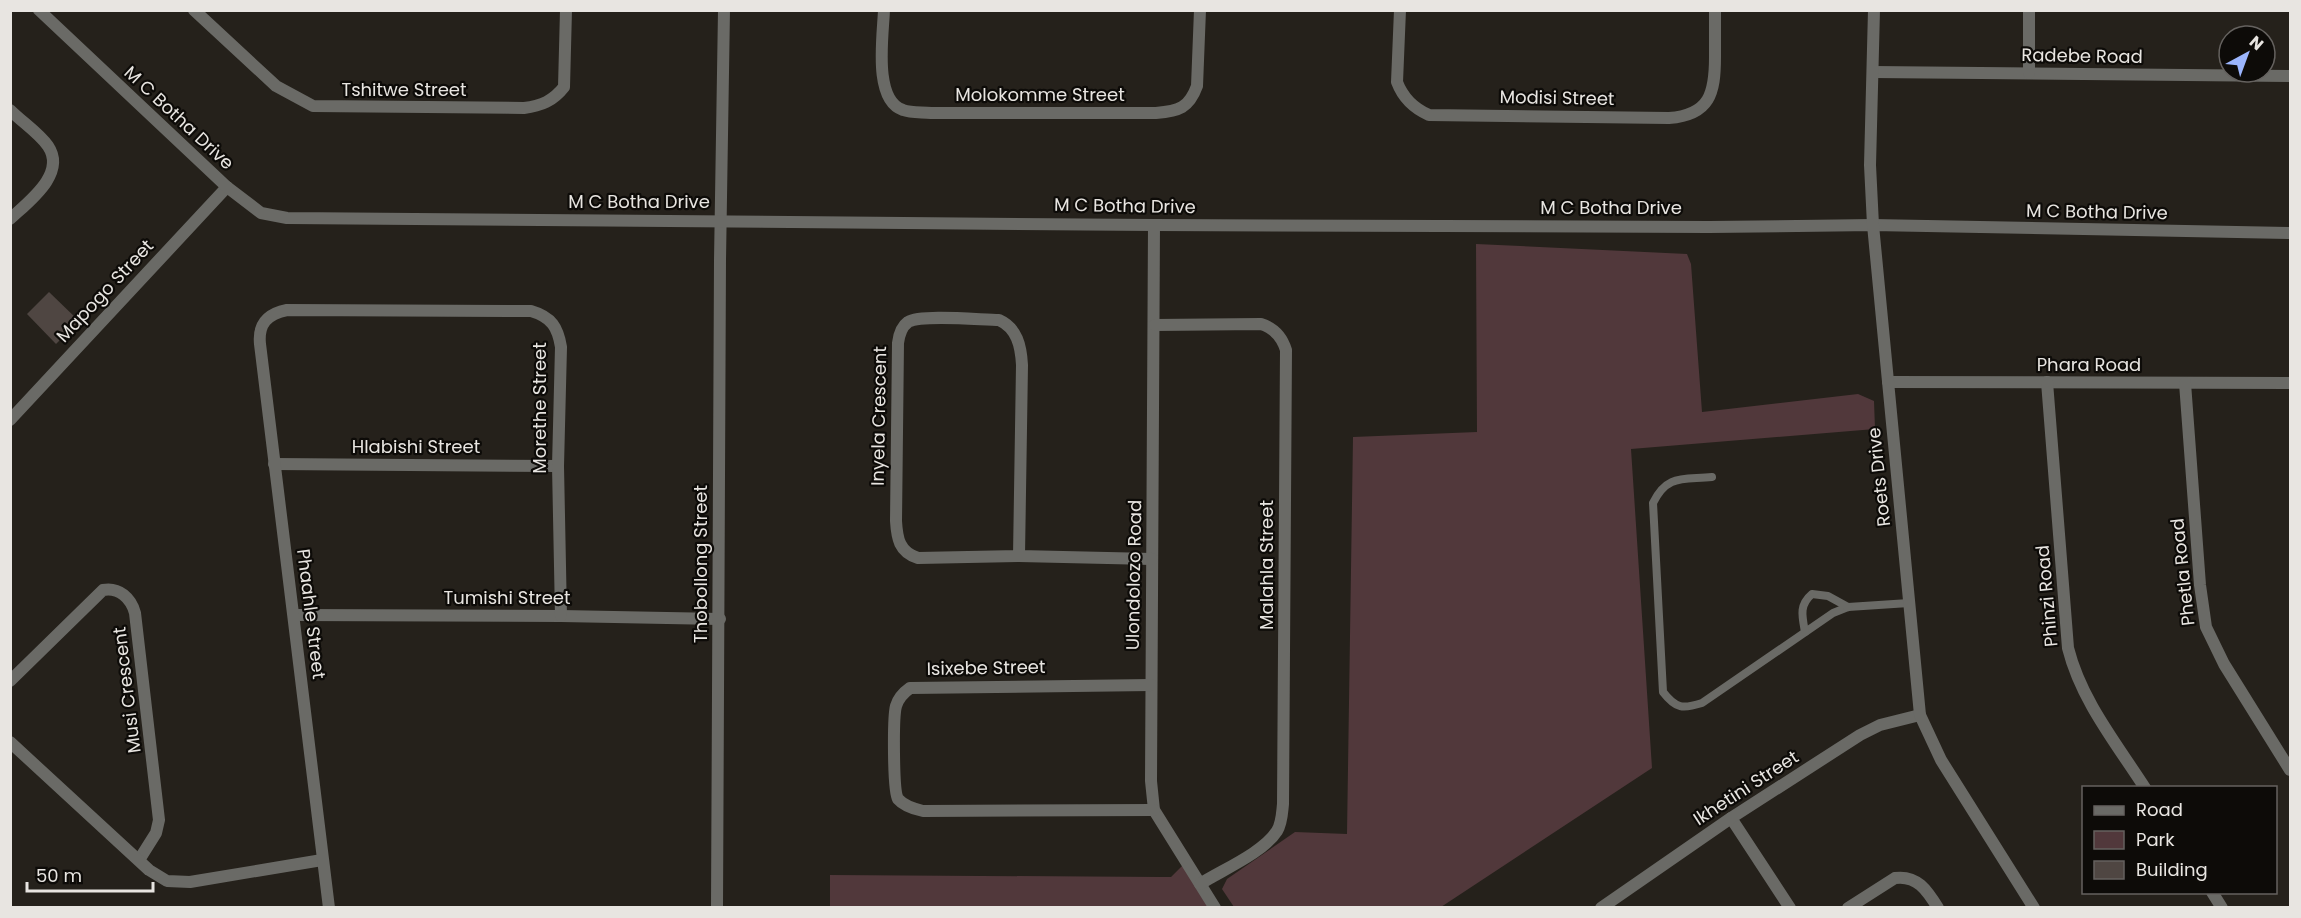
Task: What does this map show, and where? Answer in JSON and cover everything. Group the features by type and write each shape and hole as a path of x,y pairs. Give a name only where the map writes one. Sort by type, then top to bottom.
{"street":[{"name":"M C Botha Drive","path":"39,10 227,187 261,213 299,219 720,220 1154,225 1709,227 1873,225 2290,233"},
{"name":"Tshitwe Street","path":"194,10 276,86 313,106 501,108 547,103 564,87 566,10"},
{"name":"Thobollong Street","path":"717,908 720,220 724,10"},
{"name":"Molokomme Street","path":"884,10 883,81 888,98 902,110 1144,113 1170,112 1187,105 1192,98 1197,86 1200,10"},
{"name":"Modisi Street","path":"1400,10 1397,82 1406,100 1429,115 1669,118 1697,111 1710,96 1715,81 1715,10"},
{"name":"Roets Drive","path":"1874,10 1870,165 1873,225 1920,715 1941,760 2034,908"},
{"path":"2029,10 2029,73"},
{"name":"Radebe Road","path":"1873,72 2290,76"},
{"path":"10,110 47,144 53,154 54,162 46,182 10,219"},
{"name":"Mapogo Street","path":"10,420 227,187"},
{"name":"Ulondolozo Road","path":"1154,225 1150,747 1154,810 1215,908"},
{"name":"Morethe Street","path":"261,325 271,315 286,310 531,311 542,314 555,326 559,333 561,348 558,466 561,615"},
{"name":"Inyela Crescent","path":"1019,556 1022,365 1018,340 1007,324 999,320 928,318 910,321 902,329 898,343 896,521 898,540 905,552 918,558 1019,556 1152,559"},
{"name":"Malahla Street","path":"1155,325 1261,324 1276,332 1284,341 1286,350 1281,822 1277,831 1260,847 1200,884"},
{"name":"Phaahle Street","path":"261,325 259,333 274,464 329,908"},
{"name":"Phara Road","path":"1888,382 2290,383"},
{"name":"Phinzi Road","path":"2047,382 2068,648 2086,696 2144,786"},
{"name":"Phetla Road","path":"2185,383 2200,585 2206,627 2224,664 2290,770"},
{"name":"Hlabishi Street","path":"274,464 558,466"},
{"name":"Musi Crescent","path":"10,681 103,590 117,591 129,599 135,613 159,820 156,833 139,860"},
{"name":"Tumishi Street","path":"294,615 561,615 720,619"},
{"name":"Isixebe Street","path":"1151,685 910,688 900,697 895,712 894,785 899,800 922,811 1154,810"},
{"name":"Ikhetini Street","path":"1600,908 1731,818 1860,735 1880,725 1920,715"},
{"path":"10,742 160,879 177,883 322,860"},
{"path":"1731,818 1790,908"},
{"path":"1848,908 1895,878 1903,877 1919,883 1938,908"},
{"path":"2213,894 2222,908"}],"lane":[{"path":"1712,477 1668,482 1658,491 1653,503 1663,692 1671,703 1687,708 1702,703 1833,613 1848,607 1909,603"},
{"path":"1805,632 1801,608 1812,594 1828,596 1848,607"}],"green space":[{"path":"1476,244 1687,254 1691,264 1702,412 1858,394 1874,401 1875,429 1631,449 1652,768 1441,907 1234,907 1222,889 1227,879 1295,832 1347,834 1353,437 1477,432"},
{"path":"1183,865 1210,908 830,908 830,875 1171,877"}],"building":[{"path":"49,292 79,321 56,344 27,314"}]}
